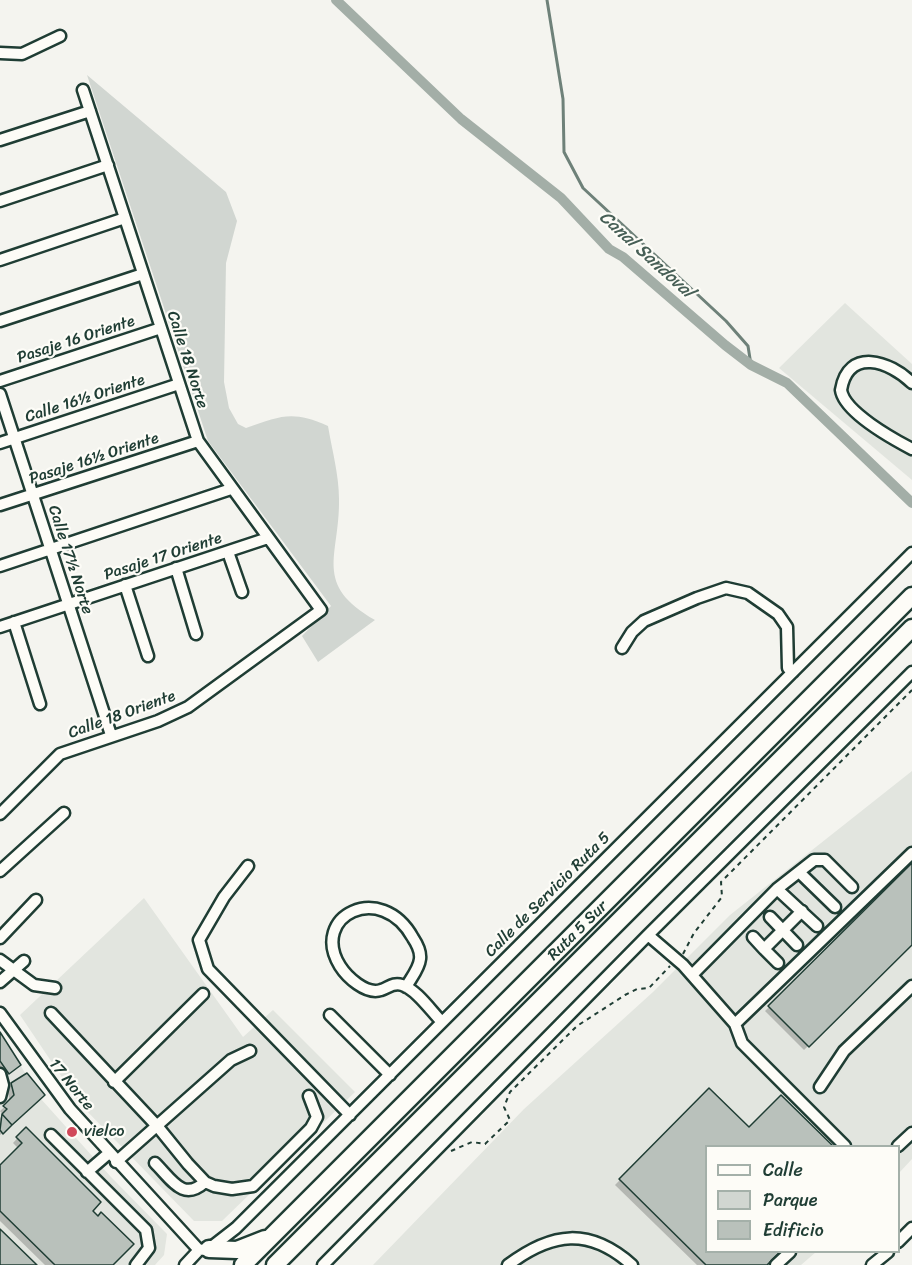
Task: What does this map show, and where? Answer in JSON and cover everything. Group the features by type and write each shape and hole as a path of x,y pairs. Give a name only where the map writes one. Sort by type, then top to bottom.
{"highway":[{"name":"Ruta 5 Sur","path":"243,1265 912,596"},
{"name":"Ruta 5 Sur","path":"275,1265 912,628"},
{"path":"204,1249 237,1250 274,1235"}],"street":[{"path":"0,53 22,54 60,36"},
{"name":"Calle 18 Norte","path":"83,90 198,441 321,610"},
{"path":"0,140 90,111"},
{"path":"0,201 108,165"},
{"path":"0,260 125,218"},
{"path":"0,321 143,274"},
{"name":"Pasaje 16 Oriente","path":"0,381 161,328"},
{"path":"912,383 883,364 871,361 861,362 851,369 841,390 846,402 862,417 912,449"},
{"name":"Calle 16½ Oriente","path":"0,443 179,384"},
{"name":"Calle 17½ Norte","path":"0,394 111,735"},
{"name":"Pasaje 16½ Oriente","path":"0,505 198,441"},
{"path":"0,566 231,489"},
{"name":"Pasaje 17 Oriente","path":"0,627 268,538"},
{"path":"228,552 242,592"},
{"name":"Calle de Servicio Ruta 5","path":"185,1265 236,1228 912,553"},
{"path":"176,568 196,634"},
{"path":"125,585 148,656"},
{"path":"622,648 632,632 644,621 726,588 748,593 778,614 787,627 788,668 793,672"},
{"name":"Calle 18 Oriente","path":"0,814 60,754 158,721 188,707 321,610"},
{"path":"14,622 40,704"},
{"path":"323,1265 648,935 912,672"},
{"path":"0,871 64,813"},
{"path":"735,1024 912,853"},
{"path":"692,975 777,889 814,860 820,859 852,887"},
{"path":"248,866 224,897 199,939 208,969 350,1115"},
{"path":"799,872 835,907"},
{"path":"777,889 817,926"},
{"path":"0,938 36,900"},
{"path":"406,987 421,955 406,926 391,914 372,907 360,907 346,914 339,922 334,940 340,966 367,990 380,991 395,984 406,987 442,1022"},
{"path":"764,949 802,911"},
{"path":"770,917 797,945"},
{"path":"648,935 677,959 735,1024 742,1043 844,1145"},
{"path":"753,938 778,963"},
{"path":"0,960 34,985 55,988"},
{"path":"0,982 24,961"},
{"path":"820,1087 844,1051 912,986"},
{"path":"114,1082 203,994"},
{"name":"17 Norte","path":"0,1013 35,1065 113,1158 204,1249"},
{"path":"51,1013 158,1127 205,1182 232,1189 253,1186 311,1128 317,1117 309,1096"},
{"path":"330,1015 390,1075"},
{"path":"87,1172 113,1158 158,1127 231,1060 250,1051"},
{"path":"0,1074 3,1085 0,1097"},
{"path":"899,1145 912,1133"},
{"path":"51,1135 148,1234 150,1243 148,1254 136,1265"},
{"path":"155,1163 181,1188 195,1191 205,1182"},
{"path":"900,1240 912,1228"},
{"path":"512,1264 530,1248 548,1241 574,1237 595,1241 615,1250 632,1265"},
{"path":"776,1265 788,1253"},
{"path":"872,1265 886,1253"}],"path":[{"path":"446,1155 456,1147 472,1142 485,1144 510,1120 504,1107 510,1092 577,1026 625,995 637,989 649,988 686,952 694,933 722,897 721,882 912,690"}],"shaded area":[{"path":"845,303 912,364 912,480 779,368"},
{"path":"912,771 912,1159 900,1172 900,1145 705,1145 705,1253 815,1253 801,1265 373,1265 524,1109 653,992 730,915"},
{"path":"144,898 243,1037 273,1010 355,1092 222,1221 194,1221 80,1104 20,1015"},
{"path":"0,1032 41,1099 111,1177 167,1234 164,1255 155,1265 0,1265"}],"green space":[{"path":"87,75 226,192 237,221 226,263 224,382 229,408 238,424 246,428 278,418 295,416 328,426 339,490 334,553 336,581 343,594 355,607 375,620 318,662 302,636 331,606 208,441"}],"building":[{"path":"912,863 912,945 809,1047 768,1006"},
{"path":"0,1032 21,1065 9,1074 0,1061"},
{"path":"27,1073 45,1095 12,1125 2,1114 7,1109 3,1106 14,1095 11,1083"},
{"path":"709,1088 749,1127 781,1095 832,1145 705,1145 705,1253 779,1253 767,1265 706,1265 619,1179"},
{"path":"2,1114 12,1125 3,1134 0,1130"},
{"path":"26,1127 101,1202 93,1211 98,1216 101,1212 134,1244 113,1265 55,1265 0,1211 0,1165 22,1143 16,1137"},
{"path":"0,1229 37,1265 0,1265"}],"waterway":[{"name":"Canal Sandoval","path":"336,0 461,119 561,198 609,249 623,257 751,365 787,383 912,503"},
{"path":"547,0 563,99 564,152 583,188 726,321 748,346 751,365"}],"place":[{"name":"vielco","path":"72,1132"}]}
